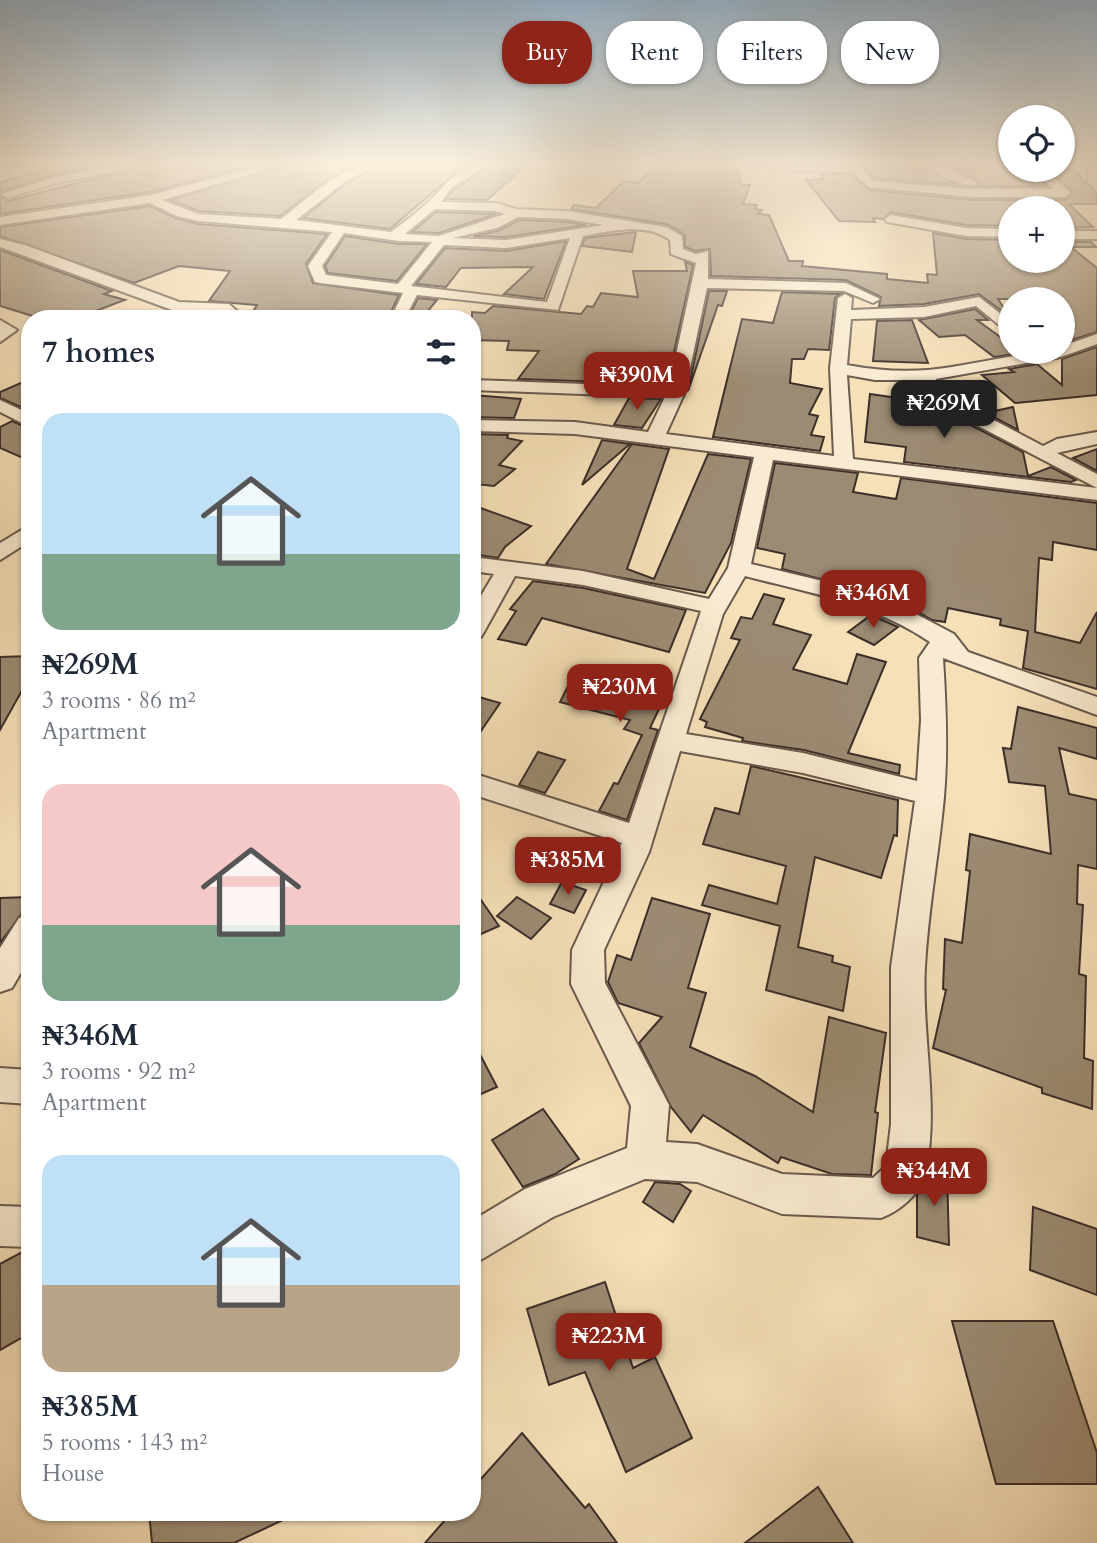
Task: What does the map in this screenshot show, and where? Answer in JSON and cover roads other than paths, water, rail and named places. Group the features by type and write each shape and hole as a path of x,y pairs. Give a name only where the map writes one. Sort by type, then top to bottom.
{"street":[{"path":"335,237 315,265 320,279 553,307 577,237"},
{"path":"426,237 440,242 498,245 538,237"},
{"path":"400,310 407,289 440,242 447,237"},
{"path":"655,437 676,392 703,257 690,259 676,251 678,243 674,237"},
{"path":"0,243 20,247 177,307 224,307 228,310"},
{"path":"699,283 846,287 873,299"},
{"path":"844,462 838,368 846,287"},
{"path":"843,315 923,312 979,301 998,318"},
{"path":"0,325 9,330 0,337"},
{"path":"1075,347 1097,339"},
{"path":"838,368 875,375 928,375 998,362"},
{"path":"928,375 926,385 946,402 1097,482"},
{"path":"481,384 676,392"},
{"path":"3,406 21,417"},
{"path":"481,425 575,428 1056,491 1097,494"},
{"path":"1042,454 1057,445 1097,438"},
{"path":"645,1160 650,1105 588,984 588,950 634,852 668,740 715,607 739,568 765,452"},
{"path":"0,553 21,538"},
{"path":"481,566 583,578 715,607"},
{"path":"739,568 898,611 945,639 959,657 1097,706"},
{"path":"481,616 507,570"},
{"path":"481,1239 539,1203 645,1160 697,1163 782,1194 881,1198 905,1175 910,1124 908,967 930,795 934,720 932,658 945,639"},
{"path":"668,740 803,763 930,795"},
{"path":"481,786 638,837"},
{"path":"0,978 21,942"},
{"path":"0,1085 21,1086"},
{"path":"0,1226 21,1227"}]}
